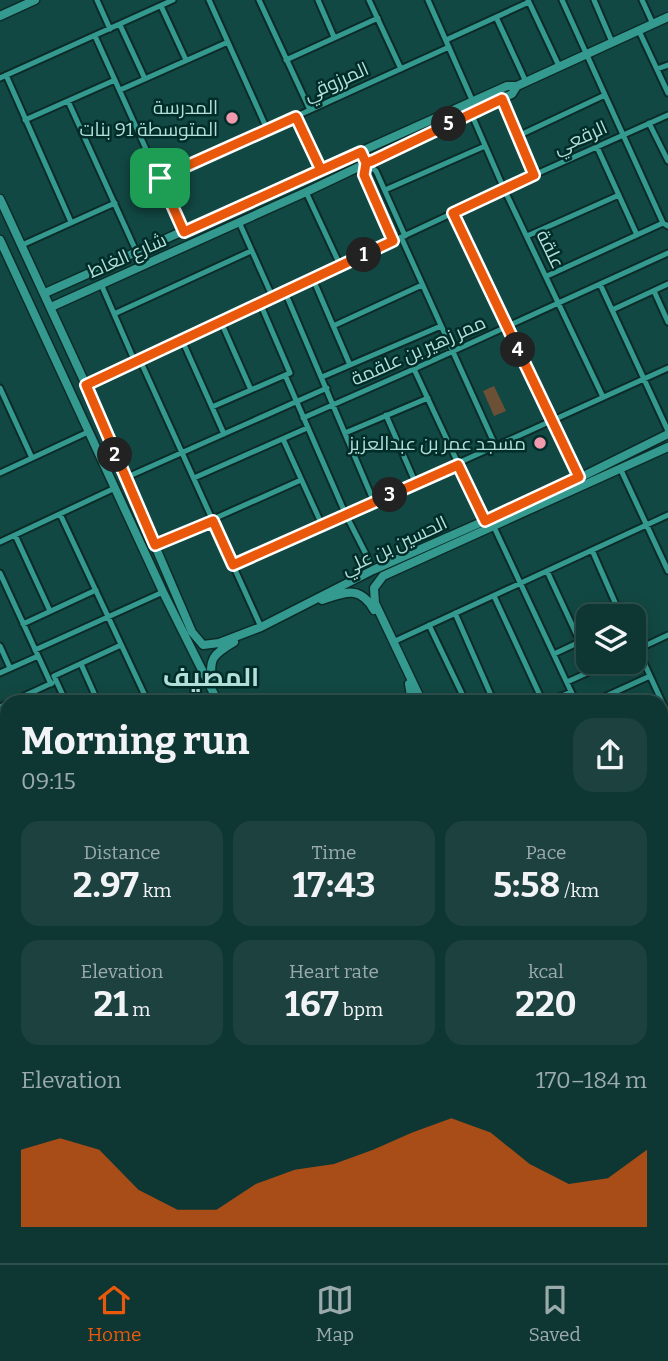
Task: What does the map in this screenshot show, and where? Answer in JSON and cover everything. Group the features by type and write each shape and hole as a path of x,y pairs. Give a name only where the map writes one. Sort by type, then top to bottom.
{"street":[{"path":"0,16 35,0"},
{"path":"97,0 110,29"},
{"path":"71,222 3,76 173,0"},
{"path":"209,0 267,129"},
{"path":"259,0 310,110"},
{"path":"318,0 334,37"},
{"path":"369,0 401,69"},
{"path":"428,0 473,102"},
{"path":"547,276 637,235 666,225 562,0"},
{"path":"594,0 612,43"},
{"path":"642,0 653,24"},
{"path":"446,40 529,1 559,66"},
{"path":"161,5 186,61"},
{"path":"496,17 526,82"},
{"name":"شارع الغاط","path":"44,293 668,17"},
{"path":"286,60 378,18"},
{"path":"120,24 145,79"},
{"path":"639,31 668,93"},
{"path":"95,36 184,232"},
{"path":"120,90 228,42"},
{"name":"المرزوقي","path":"160,178 449,47"},
{"path":"657,69 668,65"},
{"path":"25,120 116,80"},
{"name":"شارع الغاط","path":"51,307 306,192 512,94 517,86"},
{"path":"518,136 605,95"},
{"path":"502,99 534,175"},
{"path":"68,102 137,253"},
{"name":"علقة","path":"471,113 504,189 603,397"},
{"name":"الرقعي","path":"86,385 668,115"},
{"path":"296,117 321,170"},
{"path":"649,123 668,160"},
{"path":"385,190 485,146"},
{"path":"597,147 637,235"},
{"path":"361,152 366,163 376,171 385,190 422,285 496,447"},
{"path":"366,163 364,175 393,241"},
{"path":"306,192 341,267"},
{"path":"527,236 619,195"},
{"path":"0,199 86,385 155,545 301,480"},
{"path":"22,244 115,202"},
{"path":"453,213 579,477"},
{"path":"239,222 273,298"},
{"path":"0,240 163,592 215,695"},
{"path":"114,314 251,251"},
{"name":"ممر زهير بن علقمة","path":"303,418 668,253"},
{"path":"313,279 350,365"},
{"path":"101,284 194,478 261,627 214,654 210,664 213,691"},
{"path":"600,284 668,433"},
{"path":"612,310 668,284"},
{"path":"333,326 422,285"},
{"path":"654,290 668,321"},
{"path":"285,292 374,502"},
{"path":"261,303 307,428 368,558"},
{"path":"221,322 251,390"},
{"path":"322,377 441,326"},
{"path":"182,340 224,434"},
{"path":"233,565 668,368"},
{"path":"414,369 485,521"},
{"path":"212,407 287,374"},
{"path":"0,388 3,403 32,458"},
{"path":"125,478 327,388"},
{"path":"345,433 428,398"},
{"path":"386,415 416,484"},
{"path":"194,478 307,428"},
{"path":"0,473 88,432"},
{"name":"الحسين بن علي","path":"155,545 192,632 197,640 209,646 261,627 373,570 485,521 668,433"},
{"path":"283,439 322,524"},
{"name":"الحسين بن علي","path":"393,642 373,594 376,583 383,576 668,447"},
{"path":"621,468 668,571"},
{"path":"0,542 115,488"},
{"path":"60,514 145,695"},
{"path":"393,642 668,515"},
{"path":"494,527 572,695"},
{"path":"15,535 50,611"},
{"path":"592,550 616,604"},
{"path":"547,571 576,633"},
{"path":"0,573 51,684"},
{"path":"23,624 96,590"},
{"path":"0,673 37,652 163,592"},
{"path":"293,611 341,594 360,593 367,598 393,642 419,695"},
{"path":"494,596 543,695"},
{"path":"455,613 491,695"},
{"path":"429,625 463,695"},
{"path":"646,645 668,635"},
{"path":"393,642 413,695"},
{"path":"554,654 576,644"},
{"path":"27,695 51,684 54,676 121,645"},
{"path":"0,646 10,668"},
{"path":"81,664 95,695"},
{"path":"646,669 659,695"},
{"path":"567,682 585,674"},
{"path":"54,676 63,695"},
{"path":"608,694 650,676"},
{"path":"564,695 571,692"}],"shaded area":[{"path":"494,386 506,411 494,416 483,391"}],"place":[{"name":"المدرسة المتوسطة 91 بنات","path":"232,118"},
{"name":"مسجد عمر بن عبدالعزيز","path":"540,443"}],"district":[{"name":"المصيف","path":"211,677"}],"route":[{"path":"160,178 184,232 361,152 366,163 372,161 502,99 534,175 453,213 579,477 485,521 458,465 233,565 213,521 155,545 86,385 393,241 364,175 366,163 361,152 321,170 296,117 160,178"}]}
